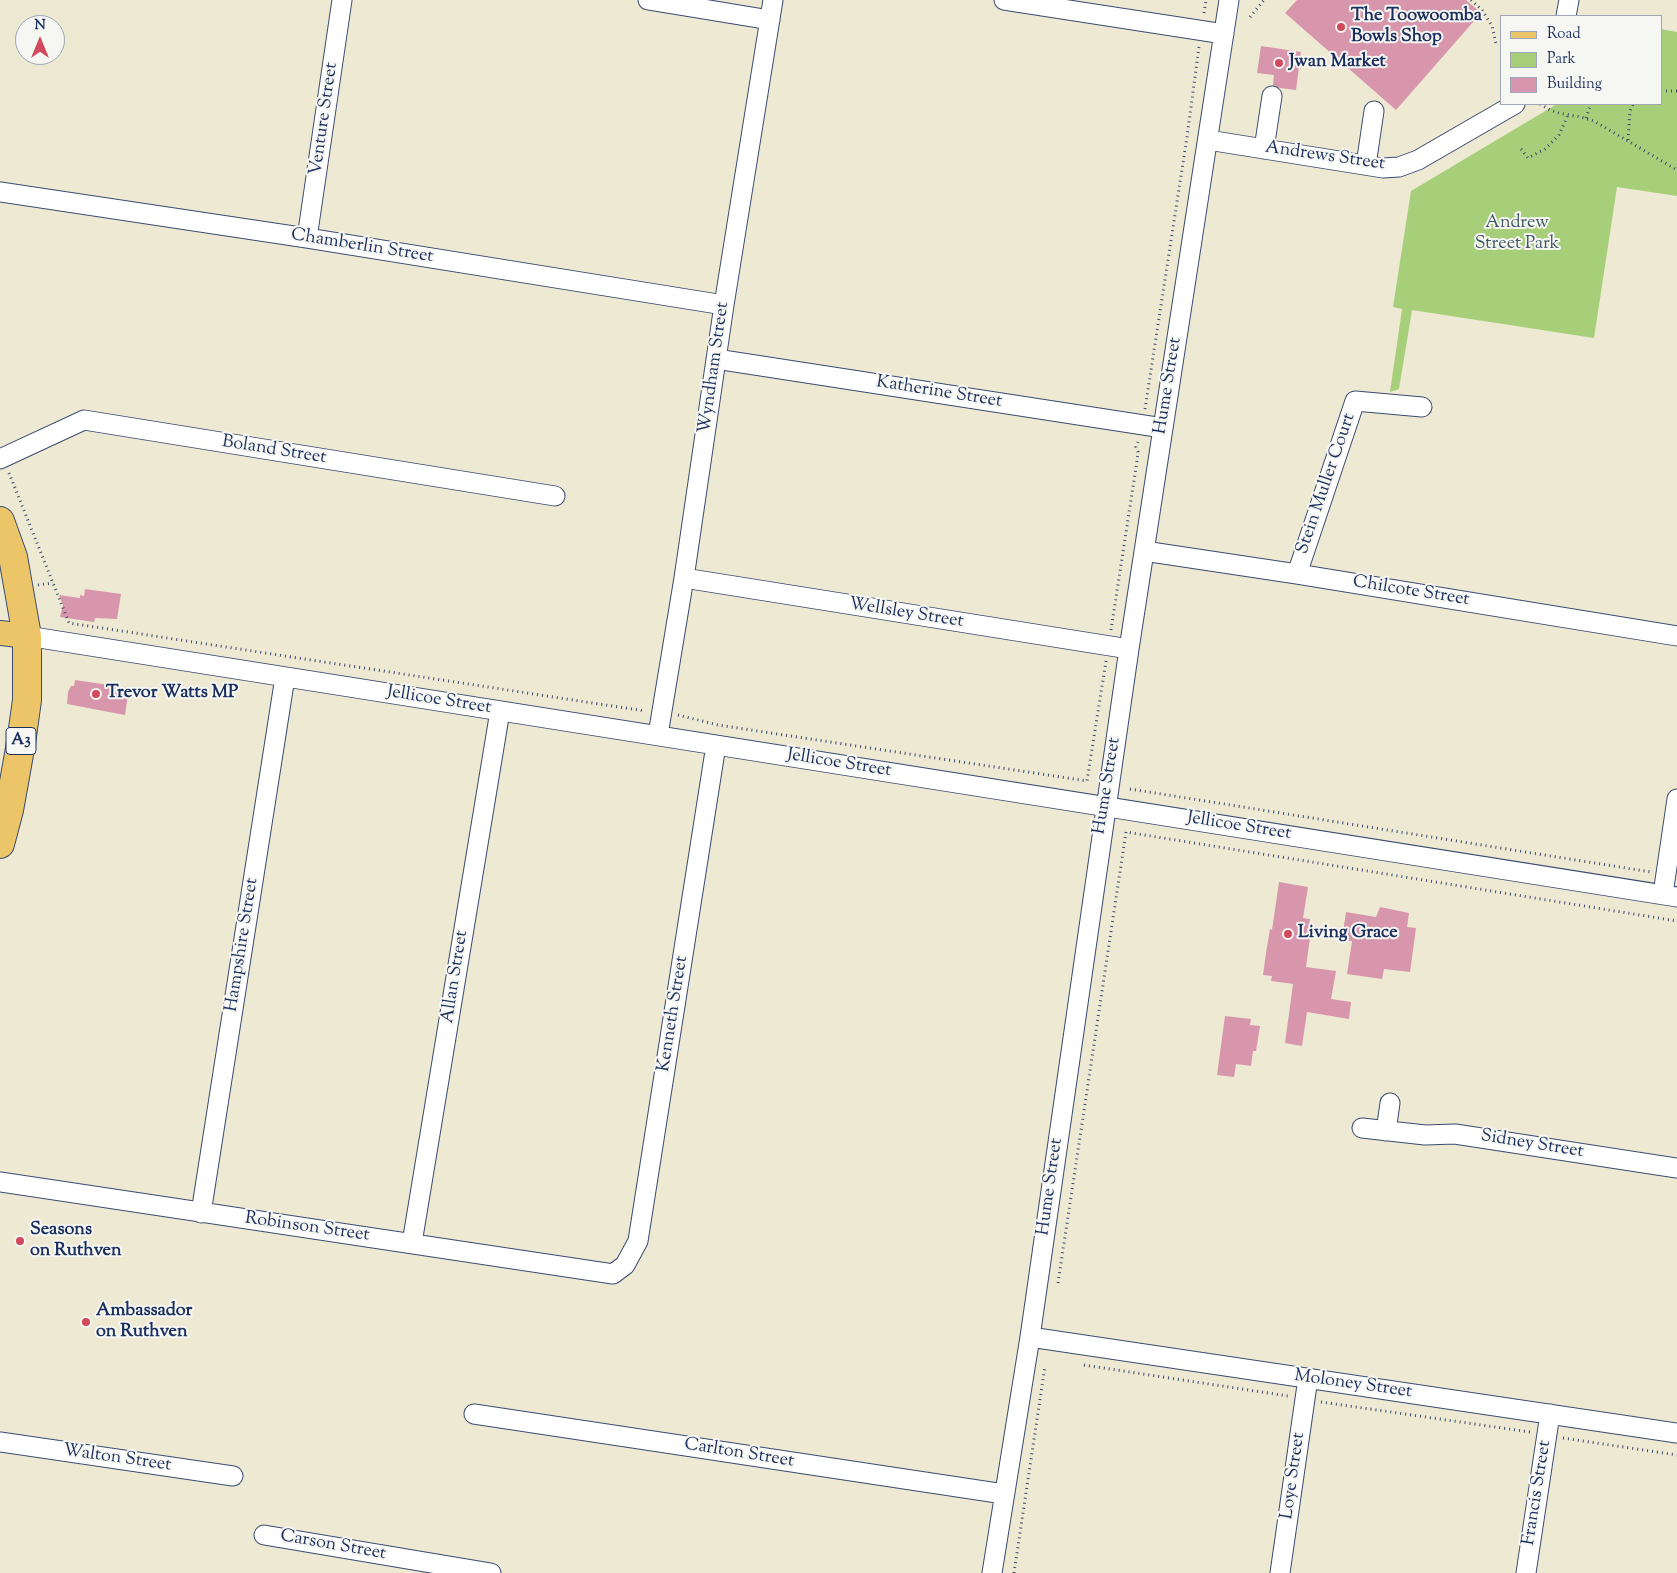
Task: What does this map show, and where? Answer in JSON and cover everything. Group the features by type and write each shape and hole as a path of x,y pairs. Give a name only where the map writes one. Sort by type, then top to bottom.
{"highway":[{"name":"A3","path":"0,521 13,556 26,636 27,700 9,810 0,844"}],"main road":[{"name":"Jellicoe Street","path":"0,633 26,636"}],"street":[{"name":"Venture Street","path":"307,238 342,0"},
{"path":"648,0 770,20"},
{"name":"Wyndham Street","path":"658,736 773,0"},
{"path":"1004,0 1224,34"},
{"name":"Hume Street","path":"992,1573 1030,1337 1105,806 1229,0"},
{"path":"1566,15 1569,0"},
{"path":"1264,149 1272,96"},
{"name":"Andrews Street","path":"1208,140 1391,168 1409,164 1513,105"},
{"path":"1366,165 1374,111"},
{"name":"Chamberlin Street","path":"0,192 307,238 724,305"},
{"name":"Katherine Street","path":"716,359 1162,428"},
{"name":"Stein Muller Court","path":"1296,574 1355,401 1422,407"},
{"name":"Boland Street","path":"1,458 84,420 555,496"},
{"name":"Chilcote Street","path":"1144,552 1296,574 1677,636"},
{"name":"Wellsley Street","path":"684,578 1129,649"},
{"name":"Jellicoe Street","path":"26,636 1670,895"},
{"name":"Hampshire Street","path":"201,1213 285,677"},
{"name":"Allan Street","path":"412,1243 500,710"},
{"name":"Kenneth Street","path":"614,1274 625,1265 638,1241 716,744"},
{"path":"1670,895 1666,874 1677,799"},
{"path":"1386,1131 1390,1104"},
{"name":"Sidney Street","path":"1362,1128 1425,1135 1454,1134 1677,1168"},
{"name":"Robinson Street","path":"0,1182 614,1274"},
{"name":"Moloney Street","path":"1030,1337 1677,1433"},
{"name":"Loye Street","path":"1280,1573 1308,1378"},
{"name":"Carlton Street","path":"474,1414 1004,1494"},
{"name":"Francis Street","path":"1526,1573 1550,1414"},
{"name":"Walton Street","path":"0,1442 233,1476"},
{"name":"Carson Street","path":"264,1535 492,1573"}],"path":[{"path":"1,458 69,622 642,711 674,714 718,725 1087,781 1137,461 1138,452 1136,447 1187,137 1206,0"},
{"path":"1250,17 1264,0"},
{"path":"1470,0 1482,10 1492,26 1496,44"},
{"path":"1662,91 1677,91"},
{"path":"1542,105 1550,110 1586,118 1628,140 1677,170"},
{"path":"1586,118 1591,105"},
{"path":"1628,140 1630,112 1633,105"},
{"path":"1521,149 1528,158 1545,149 1559,135 1568,115"},
{"path":"37,585 53,583"},
{"path":"1130,789 1666,874"},
{"path":"1057,1289 1126,832 1677,921"},
{"path":"1014,1573 1049,1340"},
{"path":"1075,1363 1677,1455"}],"green space":[{"name":"Andrew Street Park","path":"1662,29 1677,32 1677,196 1617,187 1594,338 1412,310 1399,389 1390,392 1402,309 1393,307 1411,191 1555,105 1662,105"}],"building":[{"path":"1297,0 1466,0 1481,13 1396,110 1285,13"},
{"name":"Jwan Market","path":"1261,46 1301,52 1296,90 1273,85 1274,75 1257,73"},
{"path":"85,589 121,594 117,619 95,618 94,622 60,617 63,605 59,595 80,598 80,595 84,596"},
{"path":"75,680 129,688 125,715 67,704 68,692 71,686 74,686"},
{"path":"1279,882 1308,887 1303,918 1310,919 1307,938 1310,938 1306,967 1336,971 1331,999 1351,1002 1349,1019 1307,1012 1302,1046 1285,1043 1293,984 1271,981 1272,976 1263,975"},
{"path":"1380,907 1409,913 1407,927 1416,928 1410,972 1384,969 1382,979 1347,974 1352,941 1342,940 1346,912 1376,917"},
{"path":"1225,1016 1251,1019 1250,1025 1260,1026 1256,1051 1253,1051 1251,1066 1236,1064 1234,1077 1217,1075"}],"place":[{"name":"The Toowoomba Bowls Shop","path":"1341,27"},
{"name":"Jwan Market","path":"1279,63"},
{"name":"Trevor Watts MP","path":"96,694"},
{"name":"Living Grace","path":"1288,934"},
{"name":"Seasons on Ruthven","path":"20,1241"},
{"name":"Ambassador on Ruthven","path":"86,1322"}]}
